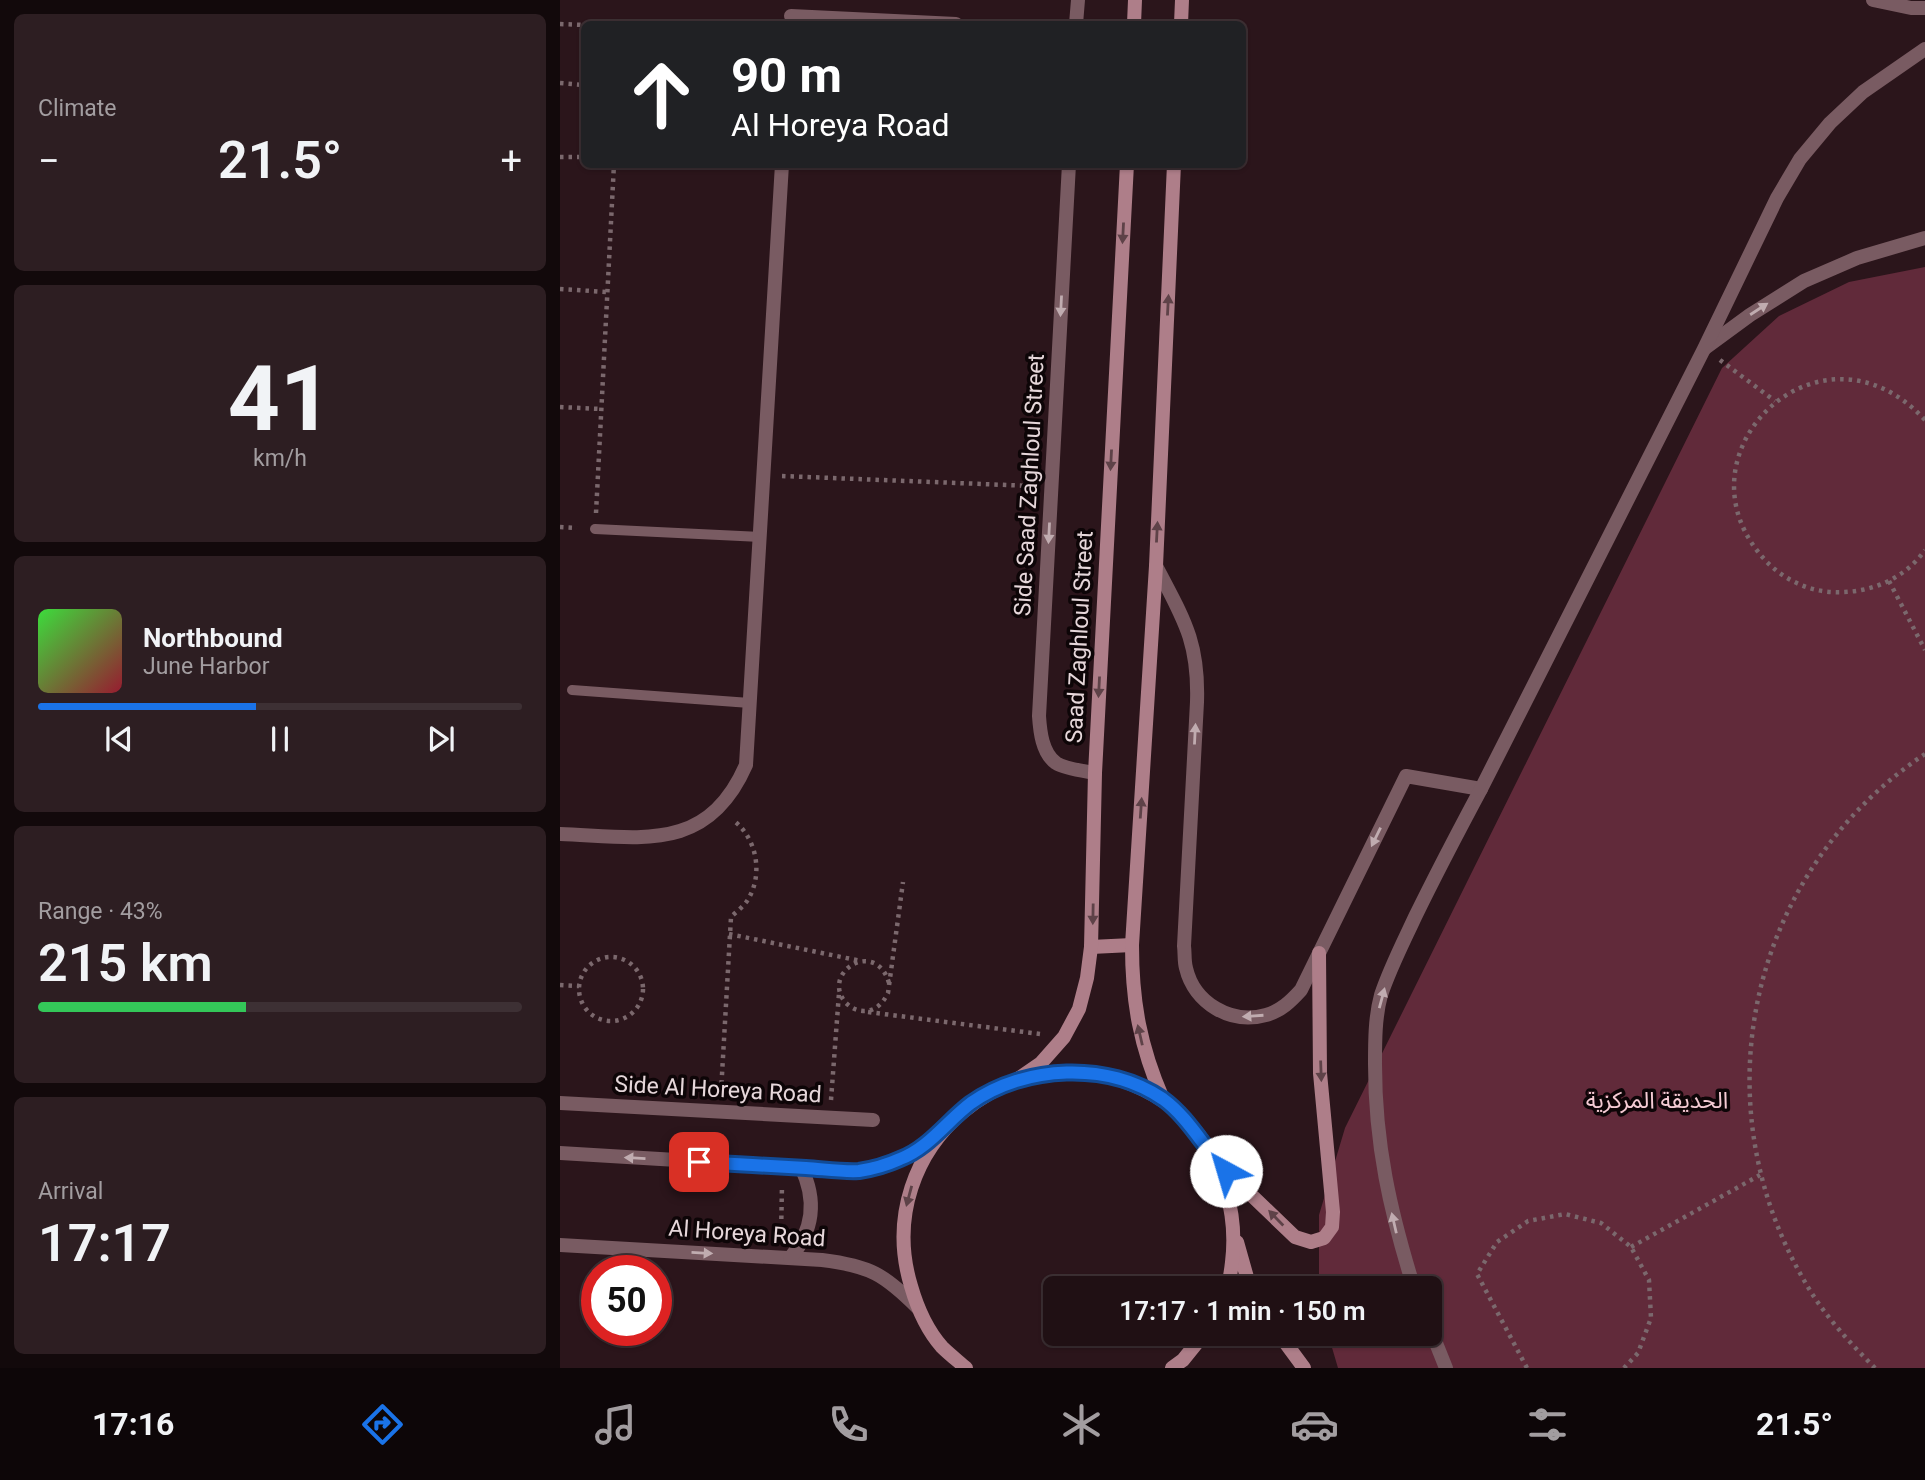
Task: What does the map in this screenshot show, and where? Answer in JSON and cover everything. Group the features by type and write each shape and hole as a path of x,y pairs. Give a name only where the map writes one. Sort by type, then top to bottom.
{"main road":[{"path":"1134,21 1135,0"},
{"path":"1181,21 1182,0"},
{"name":"Saad Zaghloul Street","path":"1012,1083 1041,1063 1064,1037 1079,1009 1091,947 1095,774 1126,168"},
{"path":"1163,1099 1140,1038 1134,1006 1132,945 1156,566 1174,168"},
{"path":"1091,947 1132,945"},
{"path":"966,1368 941,1346 918,1308 904,1264 904,1218 915,1174 939,1134 972,1103 1012,1083 1042,1074 1073,1071 1104,1075 1163,1099 1192,1126 1215,1160 1295,1237 1311,1242 1324,1238 1332,1227 1333,1212 1320,1073 1319,953"},
{"path":"1215,1160 1230,1198 1235,1238 1246,1276"},
{"path":"1229,1276 1235,1238"},
{"path":"1172,1368 1194,1346"},
{"path":"1288,1346 1304,1368"}],"street":[{"path":"792,0 791,20 832,21"},
{"path":"1076,21 1078,0"},
{"path":"1872,0 1925,8"},
{"path":"1410,1276 1396,1232 1382,1165 1375,1104 1375,1030 1381,998 1392,966 1443,859 1704,349 1777,198 1800,159 1829,123 1863,92 1925,49"},
{"path":"560,834 660,837 691,828 716,811 737,786 746,765 782,168"},
{"name":"Side Saad Zaghloul Street","path":"1069,168 1040,733 1046,749 1057,763 1095,774"},
{"path":"1704,349 1750,315 1804,281 1857,258 1925,238"},
{"path":"1156,566 1186,623 1197,662 1184,946 1186,967 1193,988 1207,1003 1226,1014 1247,1018 1267,1015 1286,1005 1301,990 1406,776 1481,789"},
{"name":"Side Al Horeya Road","path":"560,1103 873,1120"},
{"path":"560,1153 860,1171 902,1159 939,1134"},
{"path":"785,1258 800,1245 808,1231 812,1215 808,1182 801,1167"},
{"name":"Al Horeya Road","path":"560,1245 858,1265 891,1282 918,1308"},
{"path":"1437,1346 1446,1368"}],"lane":[{"path":"595,529 761,537"},
{"path":"572,690 750,703"}],"path":[{"path":"560,24 581,25"},
{"path":"560,83 581,85"},
{"path":"560,157 581,157"},
{"path":"595,529 614,168"},
{"path":"560,289 607,292"},
{"path":"1704,349 1775,401"},
{"path":"1925,421 1910,405 1874,384 1833,379 1812,383 1775,401 1760,416 1748,433 1735,473 1738,514 1746,534 1757,551 1780,573 1807,587 1828,592 1869,589 1906,570 1925,550"},
{"path":"560,407 601,409"},
{"path":"764,476 1052,487"},
{"path":"1889,581 1925,650"},
{"path":"1875,1368 1827,1315 1805,1283 1772,1212 1760,1175 1753,1137 1749,1061 1760,986 1771,949 1797,892 1824,849 1848,820 1874,793 1925,754"},
{"path":"716,811 736,822 750,839 757,860 755,881 747,901 731,917 719,1112"},
{"path":"867,1012 884,1002 888,993 903,882"},
{"path":"729,934 871,962 880,966 889,983"},
{"path":"608,957 620,958 630,963 637,971 643,992 634,1012 614,1021 603,1020 593,1016 585,1007 580,998 579,986 588,966 608,957"},
{"path":"829,1118 840,979 852,964 862,961"},
{"path":"560,985 579,986"},
{"path":"839,989 842,998 857,1010 1064,1037"},
{"path":"783,1167 785,1258"},
{"path":"1631,1247 1760,1175"},
{"path":"1527,1368 1477,1274 1497,1242 1528,1221 1565,1214 1601,1223 1631,1247 1648,1280 1651,1318 1638,1353 1624,1368"}],"green space":[{"name":"الحديقة المركزية","path":"1925,267 1925,1368 1338,1368 1332,1346 1442,1346 1442,1276 1319,1276 1319,1215 1345,1128 1722,368 1779,316 1849,282"}],"route":[{"path":"699,1162 860,1171 902,1159 939,1134 972,1103 1012,1083 1042,1074 1073,1071 1104,1075 1163,1099 1192,1126 1215,1160 1226,1171"}]}
